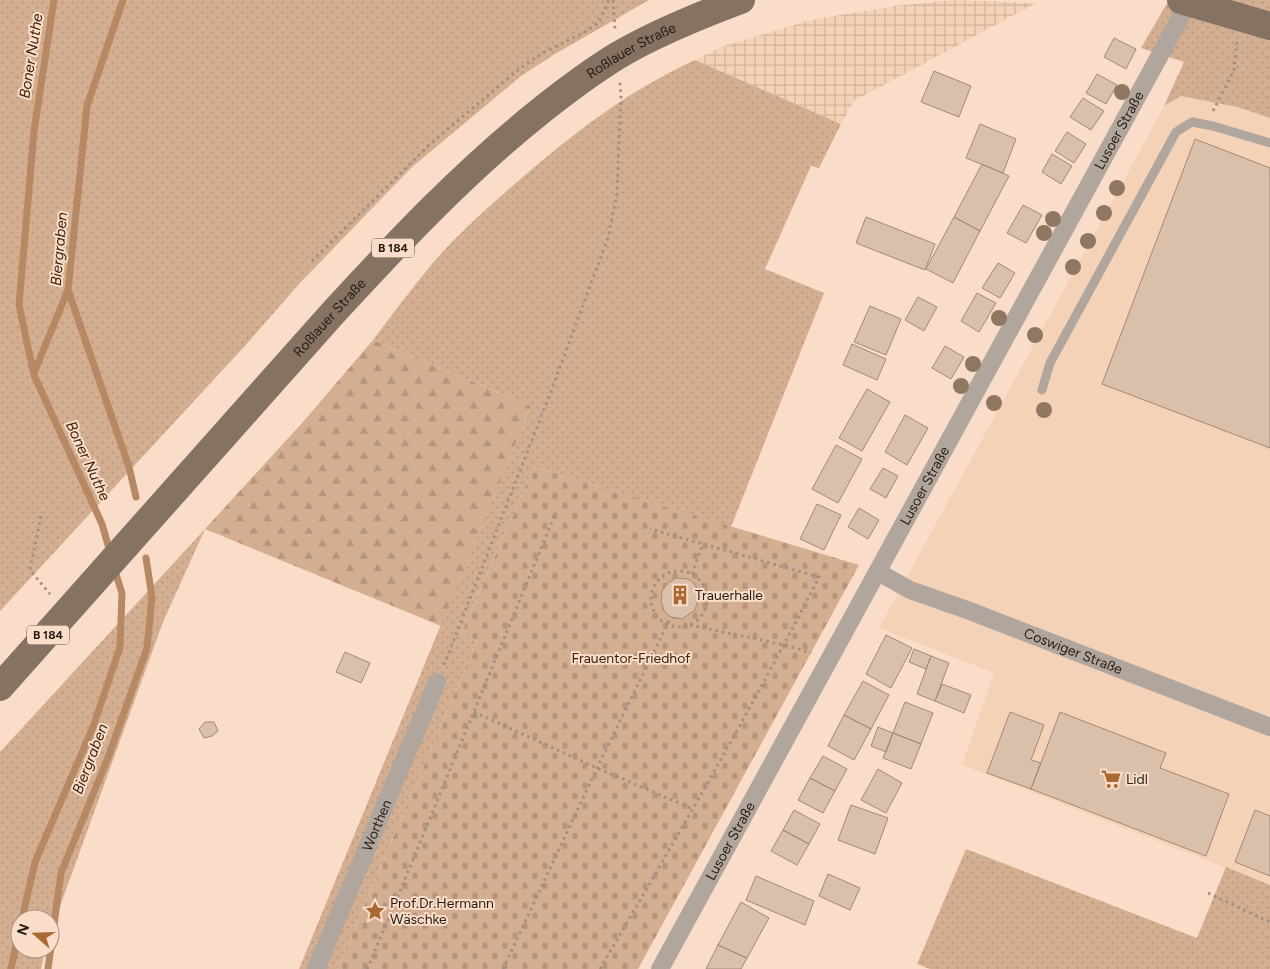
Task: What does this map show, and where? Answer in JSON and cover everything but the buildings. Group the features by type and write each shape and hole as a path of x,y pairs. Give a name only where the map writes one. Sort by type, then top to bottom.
{"main road":[{"name":"Roßlauer Straße","path":"0,687 332,314 461,179 523,125 617,56 663,31 740,0"},
{"path":"1185,1 1258,22"}],"street":[{"name":"Lusoer Straße","path":"660,969 878,572 1185,1"},
{"name":"Coswiger Straße","path":"878,572 910,590 970,611 1270,727"},
{"name":"Worthen","path":"316,969 438,682"}],"lane":[{"path":"1042,390 1050,363 1176,132 1192,122 1270,143"}],"path":[{"path":"312,261 402,170 436,139 519,69 541,54 585,32 599,22 610,0"},
{"path":"1206,125 1234,70 1237,42 1258,22"},
{"path":"438,682 550,394 608,238 617,194 621,95 617,56"},
{"path":"367,969 556,512"},
{"path":"41,516 30,570 68,612"},
{"path":"600,969 693,810 785,645 819,577 650,529"},
{"path":"692,574 703,543"},
{"path":"690,625 698,620 703,613 706,604 704,587 699,579 692,574 683,571 666,574 654,587 651,595 651,604 654,613 667,624 674,627 690,625 785,645 830,658"},
{"path":"503,969 597,768 671,617"},
{"path":"474,712 693,810"},
{"path":"1208,893 1270,922"}],"shaded area":[{"path":"952,0 1036,3 854,101 841,124 695,60 721,47 811,20 894,6"},
{"path":"1181,96 1237,107 1270,118 1270,885 962,765 994,673 879,628 1164,106"}],"green space":[{"path":"0,0 649,0 555,54 521,76 411,168 300,283 243,348 0,611"},
{"path":"1169,0 1270,0 1270,118 1237,107 1181,96 1164,106 1184,62 1141,48"},
{"path":"695,60 841,124 819,168 811,166 765,269 824,293 731,527 534,467 461,634 477,641 337,969 299,969 531,406 373,340 442,253 517,182 580,130 623,100 670,72"},
{"path":"373,340 531,406 441,626 205,529 303,422"},
{"name":"Frauentor-Friedhof","path":"534,467 859,565 638,969 337,969 477,641 461,634"},
{"path":"205,529 163,622 59,909 10,909 10,959 43,959 41,969 0,969 0,752"},
{"path":"966,849 1197,938 1226,867 1270,885 1270,969 930,969 917,964"}],"waterway":[{"name":"Boner Nuthe","path":"54,0 34,131 19,305 34,375 102,524 110,552"},
{"name":"Biergraben","path":"123,0 87,106 68,290 129,467 136,497"},
{"path":"34,373 68,290"},
{"name":"Biergraben","path":"48,969 61,873 109,755 147,648 152,597 146,558"},
{"name":"Boner Nuthe","path":"24,909 35,862 93,727 120,647 122,593 114,568"},
{"name":"Boner Nuthe","path":"11,969 13,959"}],"place":[{"name":"Trauerhalle","path":"680,595"},
{"name":"Lidl","path":"1111,779"},
{"name":"Prof.Dr.Hermann Wäschke","path":"375,911"}]}
